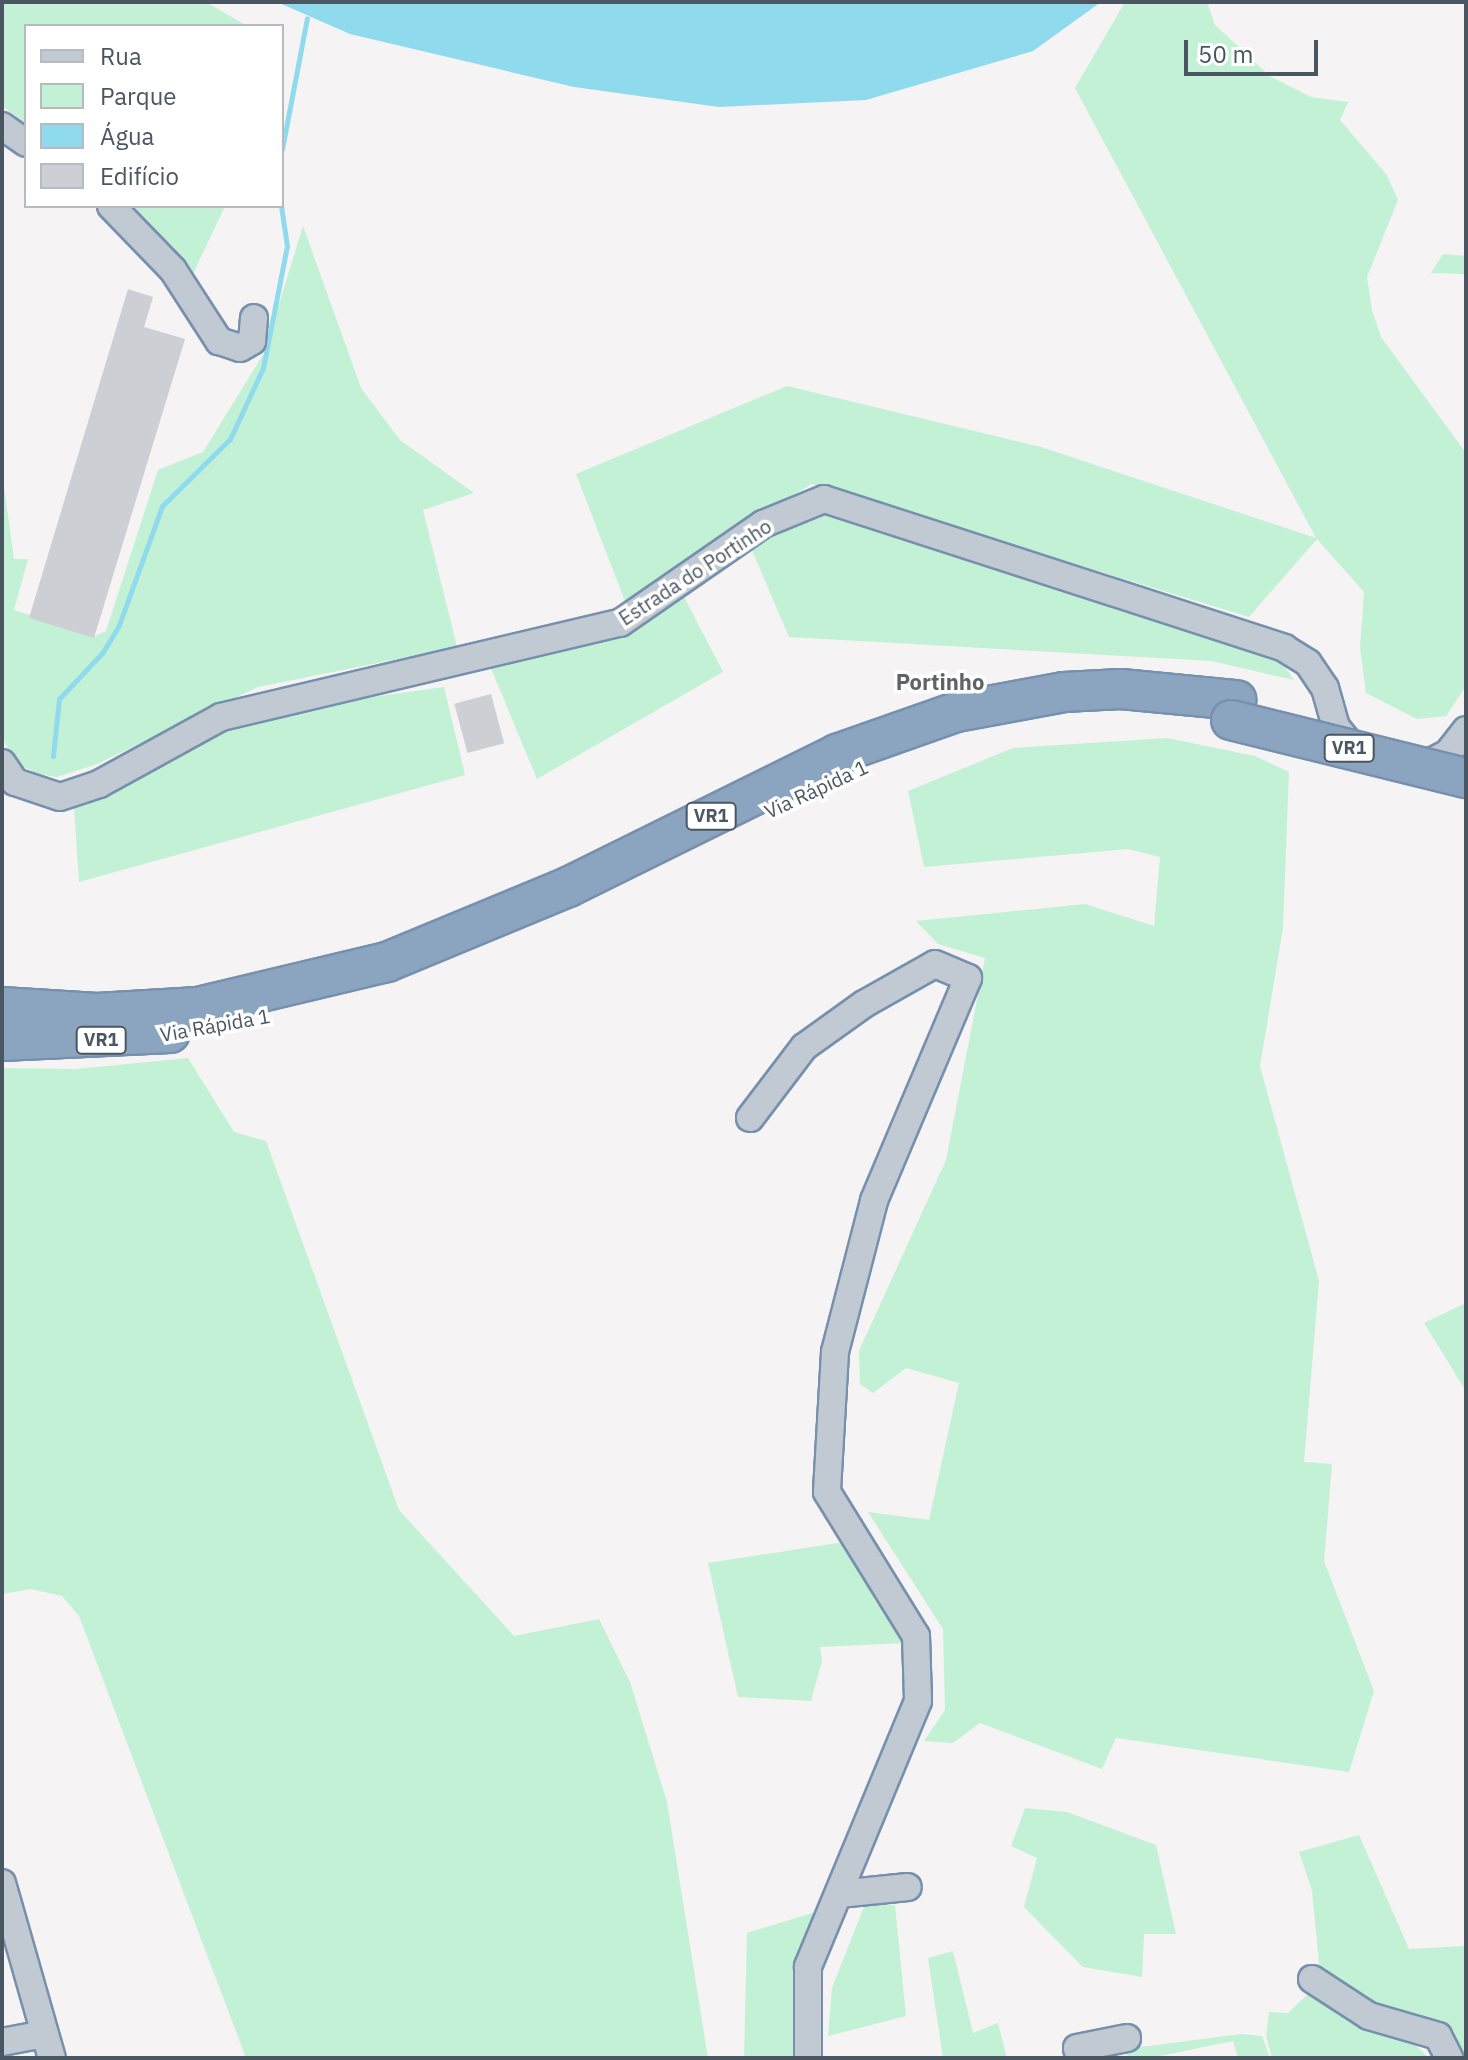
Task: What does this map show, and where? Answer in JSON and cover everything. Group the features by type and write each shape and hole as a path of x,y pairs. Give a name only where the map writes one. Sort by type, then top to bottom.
{"highway":[{"name":"Via Rápida 1","path":"2,1041 110,1039 199,1018 323,1003 458,958 847,773 964,732 1123,710 1233,710 1466,757"},
{"name":"Via Rápida 1","path":"1233,710 1466,778"},
{"name":"Via Rápida 1","path":"2,1007 199,1018"}],"street":[{"path":"2,126 24,142"},
{"path":"113,208 173,270 219,341 240,348 252,341 254,318"},
{"name":"Estrada do Portinho","path":"2,763 15,782 60,797 99,784 221,717 620,623 763,524 824,499 1284,648 1308,663 1325,688 1336,727 1363,760 1389,772 1421,768 1448,753 1466,730"},
{"path":"750,1118 804,1047 864,1004 935,964 968,978 874,1201 835,1352 827,1492 916,1636 918,1701 808,1967 808,2058"},
{"path":"2,1883 48,2046 2,2042"},
{"path":"839,1894 908,1887"},
{"path":"1312,1979 1369,2016 1438,2036 1449,2058"},
{"path":"1080,2058 1077,2048 1127,2038"}],"green space":[{"path":"2,2 206,2 244,24 24,24 24,122 2,106"},
{"path":"1125,2 1207,2 1215,25 1271,77 1311,97 1348,102 1340,120 1386,174 1398,200 1367,277 1372,310 1381,337 1466,453 1466,686 1446,716 1417,719 1366,693 1360,648 1364,592 1317,539 1249,617 812,484 713,543 628,609 576,474 787,386 1041,447 1316,538 1075,88"},
{"path":"135,208 224,208 193,274"},
{"path":"303,226 361,388 400,440 474,493 423,510 457,647 258,687 97,764 57,777 37,774 15,762 2,737 2,473 14,559 28,559 14,610 95,636 106,631 158,470 203,452 264,353"},
{"path":"1443,254 1466,256 1466,279 1463,274 1431,273"},
{"path":"829,511 1277,656 1294,680 1212,661 789,637 751,548 765,532"},
{"path":"684,597 723,672 537,779 490,666 617,637"},
{"path":"444,687 465,775 79,882 74,806 222,729 300,707"},
{"path":"1167,738 1255,756 1289,772 1283,928 1260,1066 1319,1281 1304,1462 1332,1464 1324,1561 1374,1691 1349,1772 1116,1738 1102,1769 980,1723 953,1743 924,1741 945,1710 943,1629 868,1512 929,1520 959,1383 906,1368 873,1393 860,1384 859,1351 946,1160 985,958 938,944 916,921 1085,904 1154,926 1160,857 1128,849 924,867 908,791 1013,748"},
{"path":"188,1058 234,1132 266,1141 399,1510 514,1636 599,1619 630,1682 667,1802 708,2058 246,2058 79,1616 62,1596 31,1589 2,1594 2,1068 76,1069"},
{"path":"1466,1303 1466,1391 1424,1323"},
{"path":"850,1541 905,1643 820,1647 822,1661 811,1701 738,1697 708,1563"},
{"path":"1025,1808 1067,1812 1156,1845 1176,1934 1144,1934 1142,1977 1083,1967 1024,1907 1037,1858 1011,1846"},
{"path":"1359,1835 1409,1949 1466,1946 1466,2058 1320,1974 1312,1890 1299,1852"},
{"path":"865,1904 895,1905 906,2016 828,2036 832,1988"},
{"path":"825,1909 799,2058 744,2058 747,1933"},
{"path":"953,1951 973,2033 998,2023 1007,2058 943,2058 928,1958"},
{"path":"1309,1993 1350,2023 1414,2044 1429,2058 1272,2058 1266,2036 1269,2012 1288,2013"},
{"path":"1241,2034 1262,2036 1270,2058 1238,2058 1233,2041 1150,2058 1128,2058 1125,2049"}],"water":[{"path":"277,2 1101,2 1033,51 866,100 719,107 574,87 350,34"}],"building":[{"path":"128,289 153,297 144,327 185,339 94,638 29,618"},
{"path":"491,694 504,743 467,753 454,704"}],"waterway":[{"path":"284,139 307,18"},
{"path":"53,756 59,699 103,652 119,625 162,506 230,439 263,368 287,246 281,208"}],"district":[{"name":"Portinho","path":"940,682"}]}
